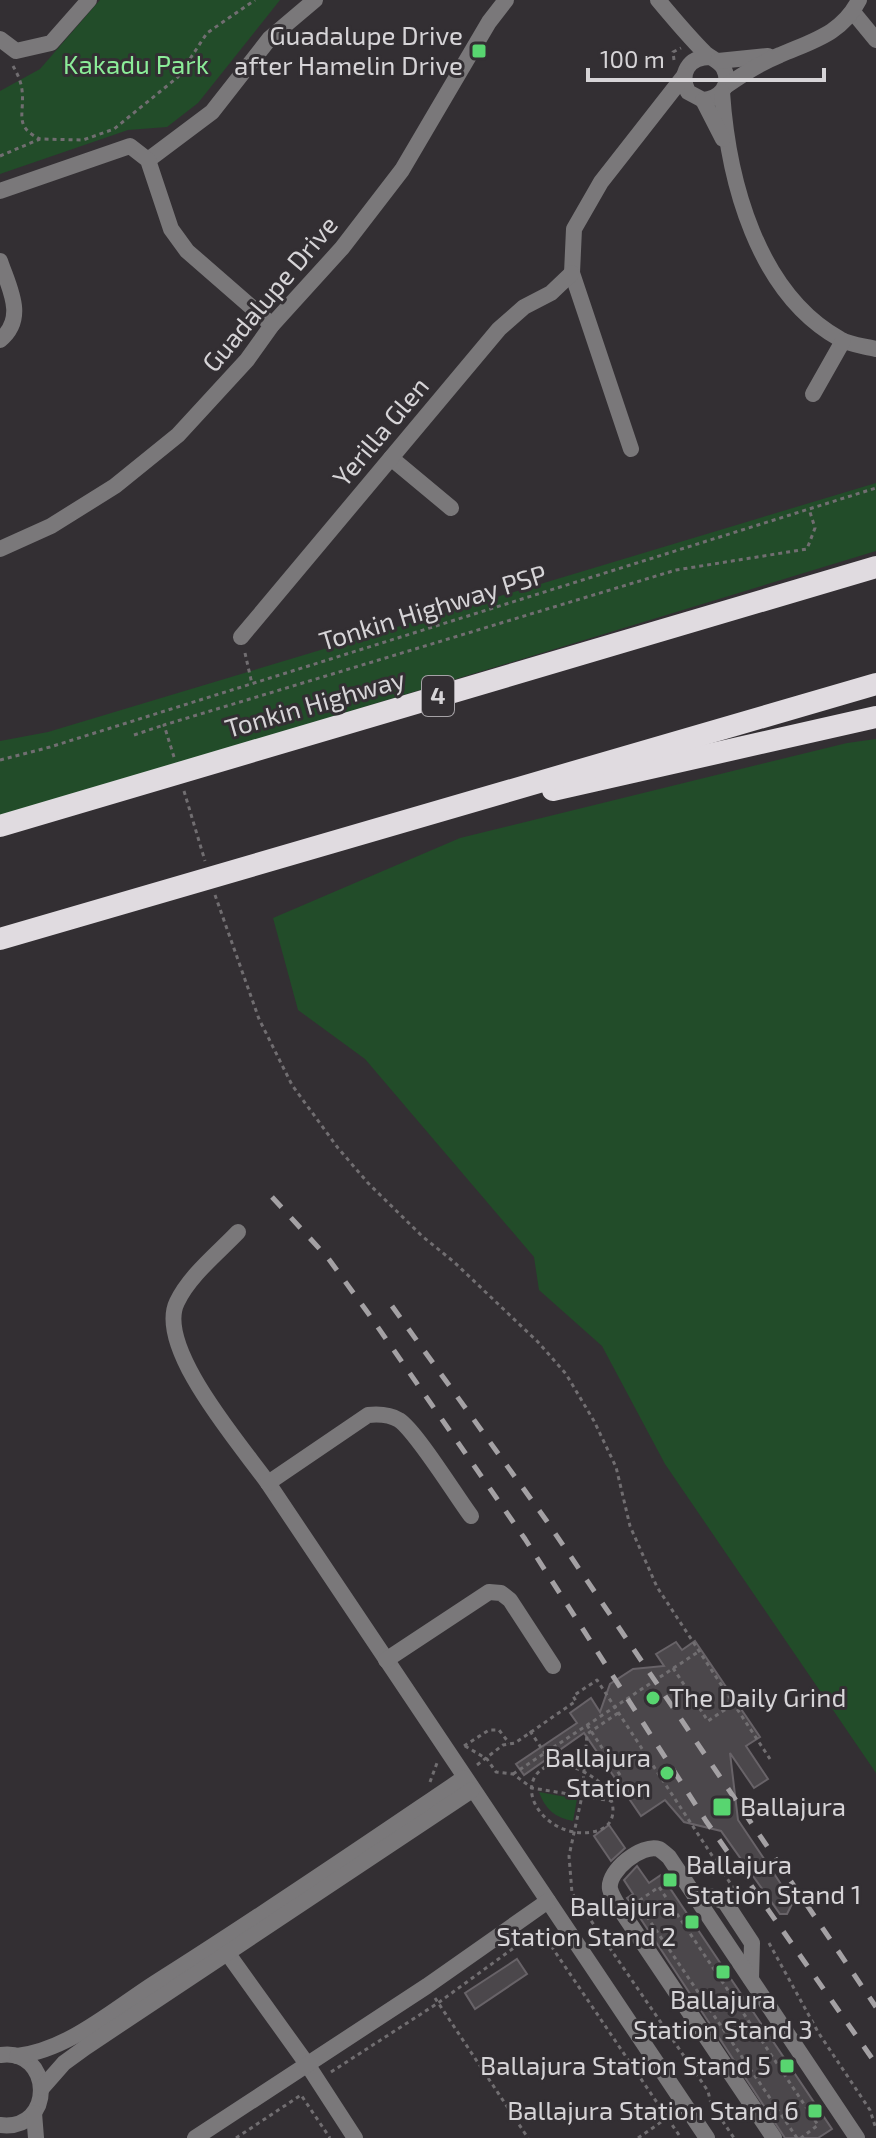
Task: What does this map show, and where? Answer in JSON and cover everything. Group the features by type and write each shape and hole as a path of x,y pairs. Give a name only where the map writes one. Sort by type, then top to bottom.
{"highway":[{"name":"Tonkin Highway","path":"0,826 871,568"},
{"path":"0,939 876,684"},
{"path":"432,812 588,784 876,717"}],"street":[{"path":"4,42 16,51 51,43 89,0"},
{"path":"148,160 212,112 270,38 315,0"},
{"name":"Guadalupe Drive","path":"0,549 51,526 115,486 178,435 247,360 272,325 342,248 402,170 489,22 506,0"},
{"path":"658,0 726,72 727,147 754,239 766,264 802,309 843,341 876,349"},
{"path":"649,122 698,98 717,97 724,89 782,54 821,39 840,26 856,6 876,40"},
{"path":"669,14 682,47 686,87 698,98 727,147"},
{"path":"631,449 572,273 574,229 601,182 649,122 682,69 694,60 782,54"},
{"path":"0,191 130,146 148,160 171,229 187,251 272,325"},
{"path":"0,261 16,311 12,330 0,340"},
{"name":"Yerilla Glen","path":"241,637 499,329 524,307 551,293 572,273"},
{"path":"813,394 843,341"},
{"path":"391,458 451,508"},
{"path":"238,1232 188,1285 176,1304 173,1323 175,1340 193,1377 268,1483 707,2138"},
{"path":"268,1483 368,1415 383,1414 399,1420 412,1435 471,1516"},
{"path":"386,1660 489,1592 501,1593 510,1600 553,1666"},
{"path":"42,2088 64,2063 223,1948 468,1784"},
{"path":"774,2138 610,1891 611,1879 617,1868 649,1848 660,1850 669,1857 857,2138"},
{"path":"195,2138 427,1986 548,1901"},
{"path":"9,2056 50,2049 223,1948"},
{"path":"223,1948 307,2064 355,2138"},
{"path":"0,2125 16,2125 34,2113 42,2088 38,2074 30,2063 9,2056"},
{"path":"34,2113 36,2138"},
{"path":"0,2132 5,2138"}],"path":[{"path":"0,156 40,139 83,140 114,129 178,77 207,33 255,0"},
{"path":"4,42 22,85 22,121 30,134 40,139"},
{"path":"682,47 673,52 682,69"},
{"name":"Tonkin Highway PSP","path":"0,760 876,488"},
{"path":"460,635 676,570 807,549 815,528 809,509"},
{"path":"241,637 252,684"},
{"path":"134,735 164,725"},
{"path":"228,936 259,1019 292,1085 338,1148 422,1236 538,1342 566,1374 594,1421 616,1467 630,1526 657,1587 770,1759"},
{"path":"513,1774 698,1652"},
{"path":"673,1668 708,1721 733,1704"},
{"path":"468,1784 469,1770 503,1745 515,1743 576,1701 573,1696 597,1680"},
{"path":"587,1734 618,1713"},
{"path":"587,1725 622,1778"},
{"path":"582,1728 587,1734 582,1796 569,1856 572,1893 708,2091 711,2104 734,2138"},
{"path":"530,1731 552,1764"},
{"path":"465,1746 487,1759 496,1772 513,1774 532,1788 612,1801"},
{"path":"552,1764 572,1766 599,1781 612,1801 611,1822 602,1831 575,1834 546,1821 535,1803 533,1778 538,1771 552,1764"},
{"path":"659,1887 818,2125 799,2138 637,1902 659,1887"},
{"path":"527,1916 570,1972 681,2138"},
{"path":"329,2074 438,2003 537,1931"},
{"path":"427,1986 528,2138"},
{"path":"236,2138 301,2095 330,2138"},
{"path":"638,2138 667,2118"}],"green space":[{"name":"Kakadu Park","path":"100,0 280,0 198,103 167,127 128,130 0,174 0,91 40,69"},
{"path":"876,483 876,551 0,818 0,741 48,732"},
{"path":"876,739 876,1773 665,1464 602,1346 539,1290 534,1257 365,1059 298,1010 273,918 460,838 847,743"},
{"path":"539,1792 577,1799 573,1821 552,1812"}],"building":[{"name":"Ballajura Station","path":"695,1641 760,1737 746,1746 768,1779 754,1788 730,1753 738,1820 793,1902 787,1914 780,1914 721,1831 684,1822 665,1800 641,1816 584,1733 524,1775 516,1764 577,1723 570,1713 591,1698 600,1712 610,1684 633,1669 664,1666 656,1654 676,1642 682,1650"},
{"path":"609,1825 625,1848 611,1861 594,1836"},
{"path":"637,1866 649,1883 661,1875 832,2129 818,2138 785,2138 627,1898 633,1894 624,1880"},
{"path":"517,1959 527,1974 475,2009 465,1993"}],"railway":[{"path":"272,1197 328,1258 368,1313 525,1539 706,1821 876,2064"},
{"path":"392,1306 546,1520 876,2007"}],"place":[{"name":"Guadalupe Drive after Hamelin Drive","path":"479,51"},
{"name":"The Daily Grind","path":"653,1698"},
{"name":"Ballajura Station","path":"667,1773"},
{"name":"Ballajura","path":"722,1807"},
{"name":"Ballajura Station Stand 1","path":"670,1880"},
{"name":"Ballajura Station Stand 2","path":"692,1922"},
{"name":"Ballajura Station Stand 3","path":"723,1972"},
{"name":"Ballajura Station Stand 5","path":"787,2066"},
{"name":"Ballajura Station Stand 6","path":"815,2111"}]}
